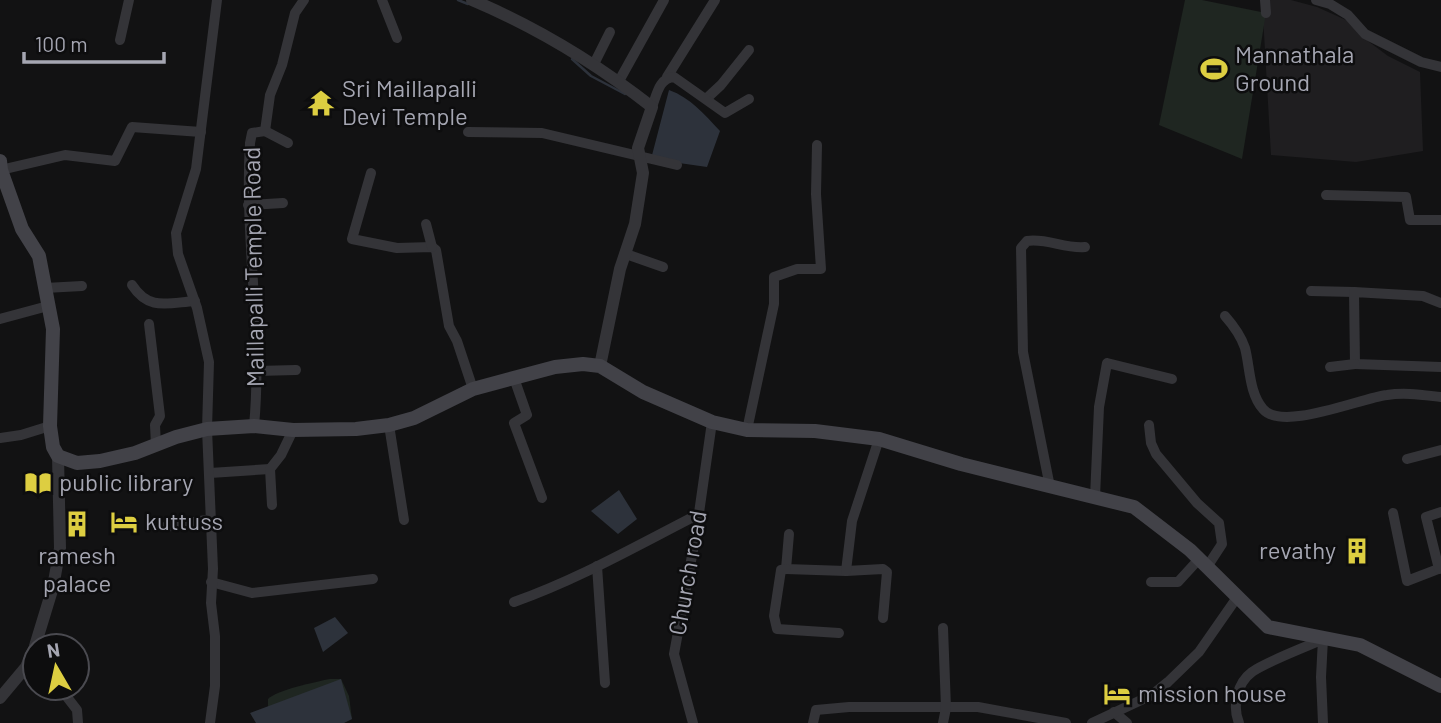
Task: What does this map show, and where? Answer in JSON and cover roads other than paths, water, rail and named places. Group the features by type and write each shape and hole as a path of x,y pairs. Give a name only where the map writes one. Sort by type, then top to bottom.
{"main road":[{"path":"0,161 0,170 22,229 39,256 53,329 50,426 55,454 76,463 100,461 207,429 254,426 293,430 356,429 389,425 414,418 473,389 570,365 600,366 643,392 712,422 747,430 815,430 879,439 1050,487 1134,507 1203,563 1269,627 1360,645 1441,686"}],"street":[{"path":"120,40 129,0"},
{"name":"Maillapalli Temple Road","path":"210,723 215,661 207,429 209,362 195,301 178,254 176,233 197,169 217,0"},
{"name":"Maillapalli Temple Road","path":"254,426 257,370 248,205 250,143 252,133 265,131 270,95 282,65 295,13 304,0"},
{"path":"383,0 397,38"},
{"path":"471,0 510,16 594,64 652,107"},
{"path":"619,81 664,0"},
{"path":"600,366 635,224 643,173 638,148 662,81 715,0"},
{"path":"1265,0 1266,13"},
{"path":"1316,0 1330,4 1348,15 1364,34 1421,62 1441,67"},
{"path":"594,64 610,32"},
{"path":"707,98 750,50"},
{"path":"667,77 674,77 725,113 748,99"},
{"path":"0,170 65,155 115,161 132,127 201,132"},
{"path":"265,131 288,143"},
{"path":"468,132 542,133 677,165"},
{"path":"747,430 774,304 775,277 797,269 821,269 816,194 817,145"},
{"path":"371,173 352,239 397,248 432,247"},
{"path":"1326,195 1406,197 1410,220 1441,220"},
{"path":"248,205 283,203"},
{"path":"426,224 432,247 438,254 449,326 457,341 473,389"},
{"path":"1050,487 1023,352 1021,248 1027,241 1038,240 1065,247 1085,247"},
{"path":"626,254 663,267"},
{"path":"132,285 140,298 150,302 195,301"},
{"path":"45,288 82,286"},
{"path":"1311,291 1423,296 1441,303"},
{"path":"1354,292 1355,364"},
{"path":"0,319 48,306"},
{"path":"1225,316 1233,325 1245,349 1254,394 1264,411 1275,417 1318,413 1387,395 1441,397"},
{"path":"149,324 160,416 155,425 156,445"},
{"path":"1095,498 1099,407 1107,363 1172,379"},
{"path":"1330,367 1355,364 1441,367"},
{"path":"257,370 296,370"},
{"path":"514,378 527,415 514,424 542,498"},
{"name":"Church road","path":"693,723 674,654 712,422"},
{"path":"389,425 404,520"},
{"path":"1149,425 1151,443 1156,454 1197,503 1219,523 1222,544 1178,582 1151,582"},
{"path":"0,438 50,426"},
{"path":"272,505 270,469 281,455 293,430"},
{"path":"846,571 852,521 879,439"},
{"path":"1406,459 1441,450"},
{"path":"39,632 53,587 60,548 58,456"},
{"path":"210,473 270,469"},
{"path":"1393,513 1407,581 1440,569 1426,517 1441,512"},
{"path":"514,602 545,591 699,514"},
{"path":"165,527 212,520"},
{"path":"786,569 789,534"},
{"path":"597,566 605,683"},
{"path":"839,633 777,629 774,616 781,570 883,569 887,572 883,618"},
{"path":"211,582 252,593 373,579"},
{"path":"1092,723 1152,695 1168,682 1199,652 1238,596"},
{"path":"943,628 946,708 943,723"},
{"path":"1239,723 1236,700 1241,684 1251,673 1323,639 1323,723"},
{"path":"0,698 21,678"},
{"path":"71,702 77,709 78,723"},
{"path":"813,723 816,710 827,707 978,707 1028,719 1066,723"},
{"path":"1114,712 1127,723"}],"waterway":[{"path":"458,0 468,4"},
{"path":"572,59 591,76 625,94"}],"place":[{"name":"Mannathala Ground","path":"1214,69"},
{"name":"Sri Maillapalli Devi Temple","path":"321,103"},
{"name":"public library","path":"38,483"},
{"name":"kuttuss","path":"124,522"},
{"name":"ramesh palace","path":"77,524"},
{"name":"revathy","path":"1357,551"},
{"name":"mission house","path":"1117,694"}]}
